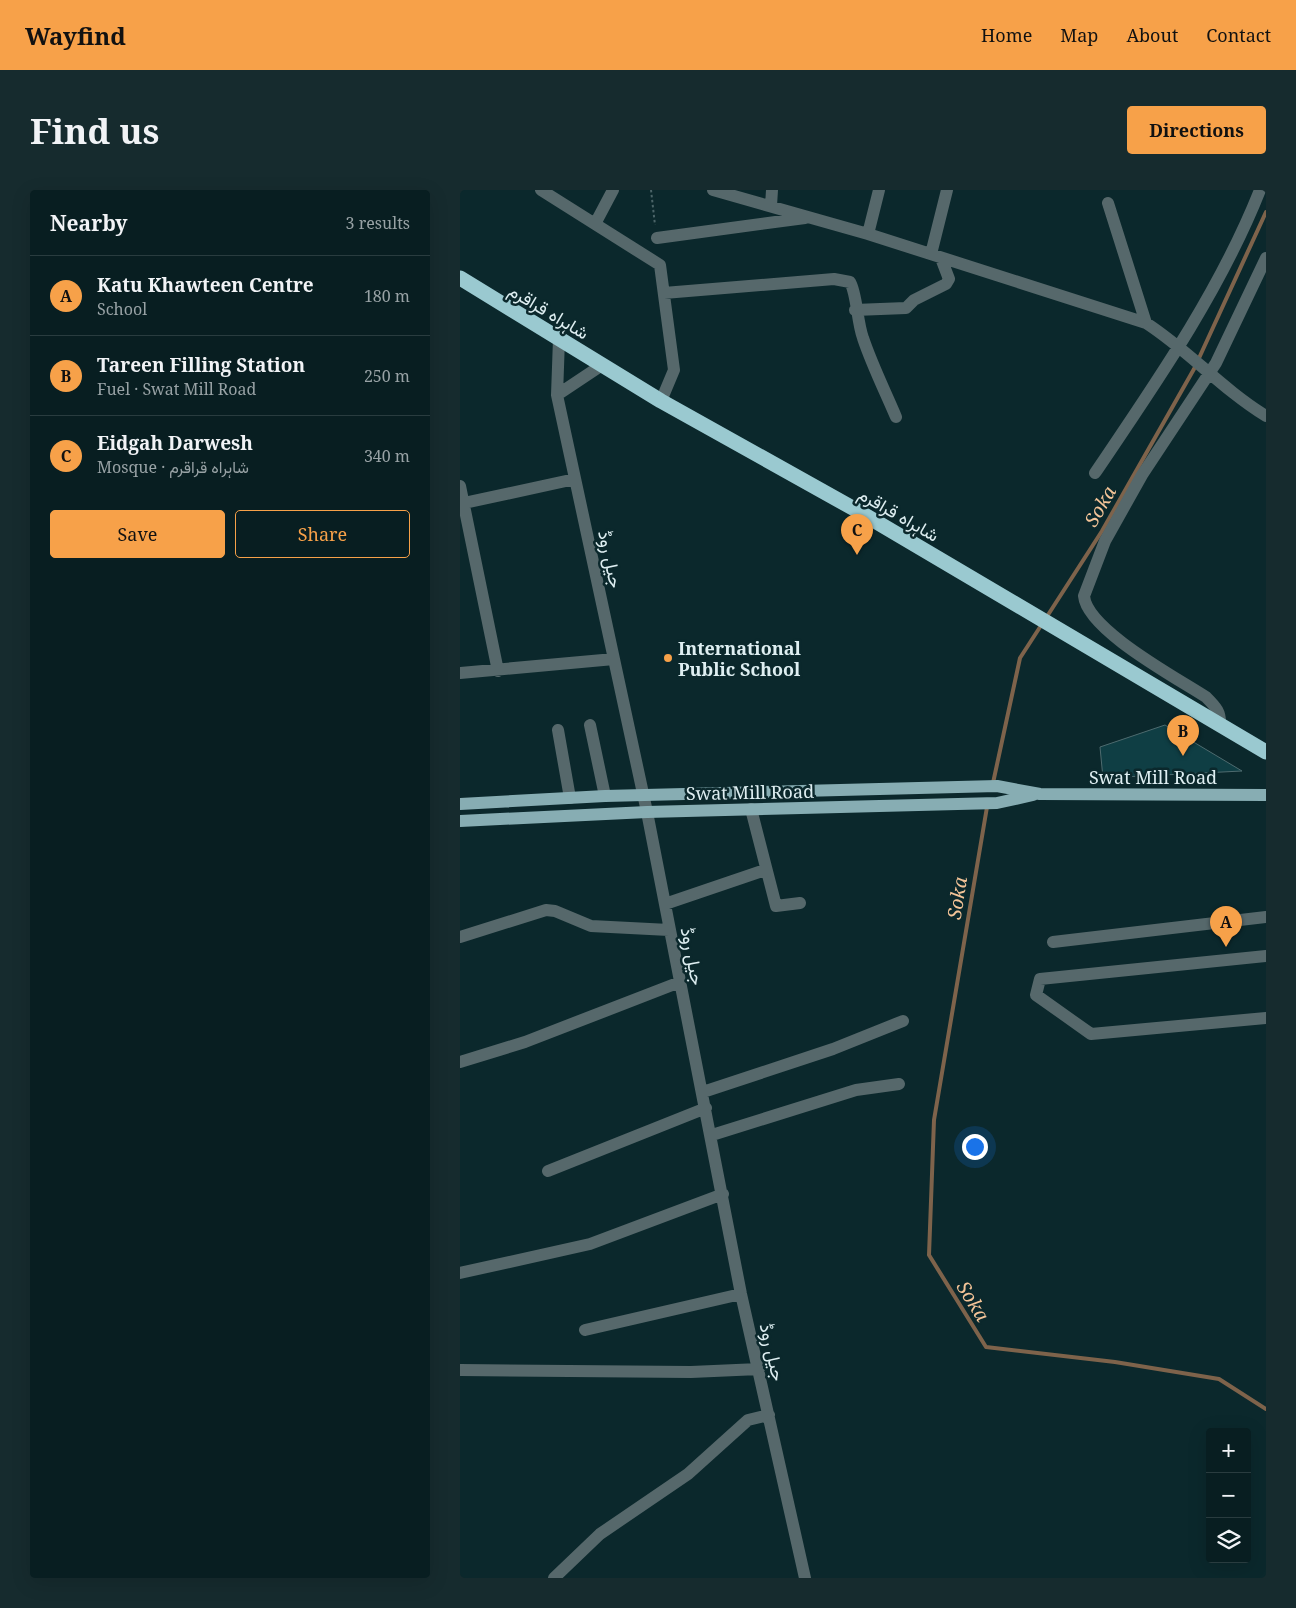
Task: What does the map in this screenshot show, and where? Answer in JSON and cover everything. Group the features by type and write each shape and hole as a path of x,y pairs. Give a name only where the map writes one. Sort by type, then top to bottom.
{"highway":[{"name":"شاہراہ قراقرم","path":"460,278 661,401 858,511 1266,752"}],"main road":[{"name":"Swat Mill Road","path":"460,804 605,796 997,786 1040,794 1266,795"},
{"name":"Swat Mill Road","path":"460,821 647,812 998,803 1040,794"}],"street":[{"path":"541,190 660,264 674,370 661,401"},
{"path":"595,224 613,190"},
{"path":"713,190 868,234 1146,323 1266,416"},
{"path":"771,206 772,190"},
{"path":"868,234 879,190"},
{"path":"855,310 906,308 914,300 946,284 949,279 936,256 947,190"},
{"path":"1095,473 1182,350 1243,234 1260,190"},
{"path":"1108,203 1146,323"},
{"path":"657,238 810,217"},
{"path":"1220,726 1221,716 1218,709 1206,697 1118,640 1094,617 1084,604 1084,596 1105,541 1205,369 1216,363 1266,258"},
{"path":"664,293 843,279 850,282 853,287 855,310 862,337 896,417"},
{"name":"جیل روڈ","path":"559,339 557,395 647,812 742,1294 805,1578"},
{"path":"557,395 602,365"},
{"path":"462,503 575,479"},
{"path":"460,486 498,671"},
{"path":"460,673 614,659"},
{"path":"590,725 605,796"},
{"path":"558,730 570,798"},
{"path":"751,809 776,906 800,903"},
{"path":"665,904 766,870"},
{"path":"460,937 546,910 555,911 591,926 669,930"},
{"path":"1052,942 1266,917"},
{"path":"1266,956 1040,979 1036,995 1092,1034 1266,1018"},
{"path":"460,1062 525,1042 680,982"},
{"path":"703,1092 833,1049 903,1021"},
{"path":"712,1135 856,1090 899,1084"},
{"path":"548,1171 706,1108"},
{"path":"460,1273 590,1244 723,1194"},
{"path":"585,1330 742,1294"},
{"path":"460,1370 691,1372 759,1369"},
{"path":"554,1578 600,1534 688,1474 748,1420 769,1415"}],"building":[{"path":"1165,725 1242,771 1103,778 1100,747"}],"waterway":[{"name":"Soka","path":"1046,618 1102,531 1194,369 1266,212"},
{"name":"Soka","path":"993,783 1020,658 1042,624"},
{"name":"Soka","path":"987,807 934,1120 929,1255 986,1347 1115,1362 1219,1379 1266,1409"}],"place":[{"name":"Eidgah Darwesh","path":"857,555"},
{"name":"International Public School","path":"668,658"},
{"name":"Tareen Filling Station","path":"1183,756"},
{"name":"Katu Khawteen Centre","path":"1226,947"}]}
